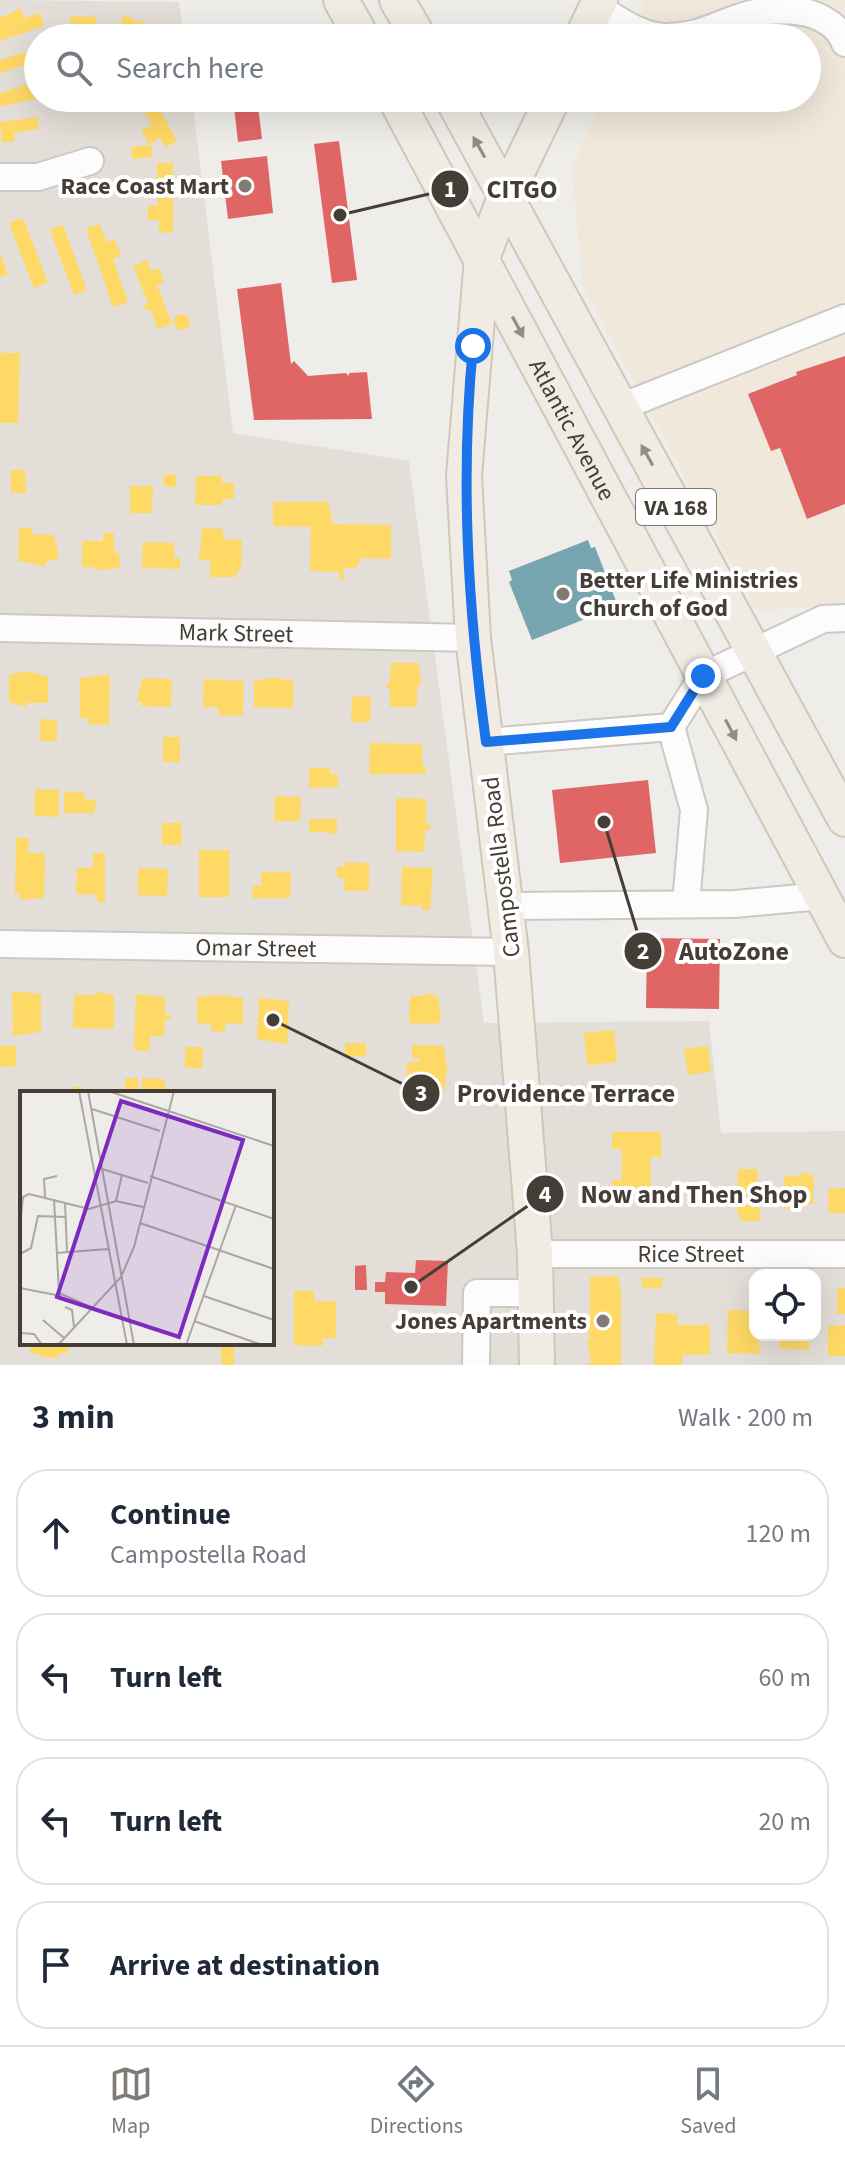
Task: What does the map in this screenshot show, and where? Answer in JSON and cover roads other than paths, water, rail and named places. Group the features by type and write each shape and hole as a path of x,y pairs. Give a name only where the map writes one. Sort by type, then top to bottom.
{"main road":[{"path":"341,0 354,24"},
{"path":"397,0 411,24"},
{"path":"588,24 598,3"},
{"name":"VA 168","path":"403,112 482,258"},
{"name":"VA 168","path":"460,112 845,819"},
{"name":"Campostella Road","path":"537,1365 535,1254 511,952 473,638 464,476 482,258 506,195 546,112"},
{"name":"Atlantic Avenue","path":"482,258 845,940"}],"street":[{"path":"598,3 628,24"},
{"path":"711,24 757,6 834,13 845,43"},
{"path":"0,177 38,177 90,161"},
{"path":"621,407 845,318"},
{"path":"686,904 694,810 671,727 703,676 823,619 845,618"},
{"name":"Mark Street","path":"0,628 473,638"},
{"path":"486,742 671,727"},
{"path":"506,906 686,904 821,896"},
{"name":"Omar Street","path":"0,944 511,952"},
{"name":"Rice Street","path":"535,1254 845,1254"},
{"path":"476,1365 477,1293 536,1293"}],"place":[{"name":"Race Coast Mart","path":"245,186"},
{"name":"CITGO","path":"340,215"},
{"name":"Better Life Ministries Church of God","path":"563,594"},
{"name":"AutoZone","path":"604,822"},
{"name":"Providence Terrace","path":"273,1020"},
{"name":"Now and Then Shop","path":"411,1287"},
{"name":"Jones Apartments","path":"603,1321"}]}
